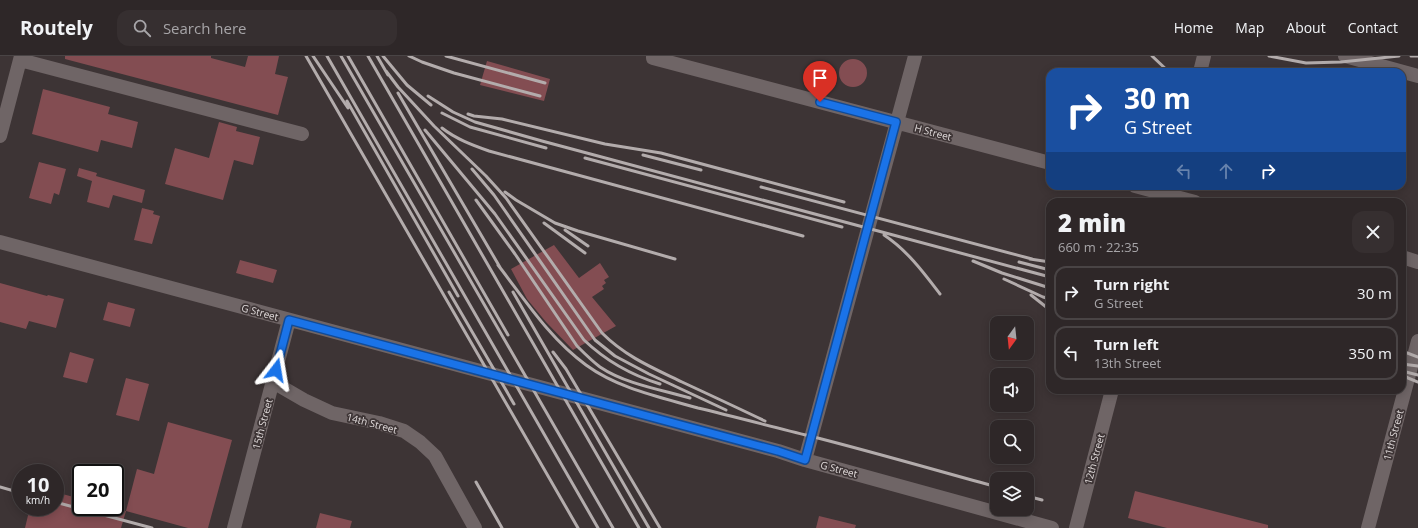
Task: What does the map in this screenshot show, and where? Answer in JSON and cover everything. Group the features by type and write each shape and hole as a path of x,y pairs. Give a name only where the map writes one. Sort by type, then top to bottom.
{"lane":[{"path":"805,460 914,56"},
{"path":"1201,68 1204,56"},
{"path":"1345,56 1389,68"},
{"name":"H Street","path":"653,57 1046,162"},
{"path":"0,136 20,58 302,134"},
{"path":"1406,73 1418,76"},
{"path":"1152,190 1182,198"},
{"name":"G Street","path":"0,242 778,451 805,460 1052,528"},
{"path":"1406,258 1418,262"},
{"name":"15th Street","path":"234,528 289,320"},
{"name":"11th Street","path":"1406,386 1418,341"},
{"name":"14th Street","path":"273,382 304,400 332,412 404,431 420,442 435,456 475,528"},
{"name":"12th Street","path":"1076,528 1111,394"},
{"name":"11th Street","path":"1368,528 1404,394"}],"building":[{"path":"65,56 211,56 211,58 245,67 248,56 279,56 275,74 288,77 278,115 65,59"},
{"path":"853,59 859,60 863,63 866,67 866,79 863,83 859,86 853,87 847,86 843,83 840,79 839,73 840,67 843,63 847,60"},
{"path":"487,61 550,79 544,101 480,85"},
{"path":"43,89 110,107 108,114 138,122 132,148 101,140 98,152 32,134"},
{"path":"219,122 237,127 236,131 260,137 253,165 234,160 223,200 165,184 175,148 209,158"},
{"path":"39,162 66,169 59,195 54,193 51,204 29,198"},
{"path":"79,168 97,173 96,176 145,190 142,203 113,195 109,208 87,202 92,181 77,176"},
{"path":"142,208 154,211 153,214 160,216 152,244 134,240"},
{"path":"554,245 579,278 600,263 609,277 604,280 606,283 602,286 604,289 592,297 616,326 573,350 546,322 527,299 511,269"},
{"path":"240,260 277,270 273,283 236,273"},
{"path":"0,283 47,296 64,299 56,328 29,321 26,329 0,322"},
{"path":"108,302 135,309 130,327 103,320"},
{"path":"70,352 94,359 87,383 63,377"},
{"path":"126,378 149,384 139,421 116,415"},
{"path":"168,422 232,440 208,528 188,528 126,511 137,469 154,474"},
{"path":"1135,491 1268,525 1268,528 1167,528 1128,518"},
{"path":"64,494 72,497 72,516 124,516 124,510 126,511 121,528 25,528 28,516 64,516"},
{"path":"320,513 352,521 350,528 316,528"},
{"path":"819,516 856,525 855,528 816,528"}],"railway":[{"path":"306,56 578,528"},
{"path":"313,56 348,108"},
{"path":"327,56 598,528"},
{"path":"341,56 613,528"},
{"path":"348,56 508,335"},
{"path":"368,56 639,528"},
{"path":"377,56 388,75"},
{"path":"383,56 407,85 431,105"},
{"path":"409,56 454,73 540,96"},
{"path":"446,56 545,83"},
{"path":"1152,56 1165,68"},
{"path":"1269,56 1306,63 1341,62 1399,56"},
{"path":"1411,56 1418,56"},
{"path":"386,71 398,87 434,126 486,176 506,198 602,333 621,349 640,361 765,421"},
{"path":"398,93 501,269"},
{"path":"428,96 453,112 475,122 1046,276"},
{"path":"347,101 458,296"},
{"path":"442,113 470,127 546,148"},
{"path":"468,114 502,119 605,144 661,153 844,202"},
{"path":"442,128 459,139 489,151 803,236"},
{"path":"425,130 495,214 584,340 610,361 629,372 660,384"},
{"path":"643,155 701,170"},
{"path":"585,158 842,227"},
{"path":"472,169 494,195 595,340 615,356 649,374 726,410"},
{"path":"761,187 1032,259"},
{"path":"505,192 555,223 675,259"},
{"path":"476,200 515,254 577,346 588,357 600,367 621,378 644,386 690,398"},
{"path":"544,223 585,253"},
{"path":"565,230 588,246"},
{"path":"884,235 908,255 940,294"},
{"path":"1030,259 1046,261"},
{"path":"973,261 1002,273 1046,287"},
{"path":"1019,262 1046,269"},
{"path":"498,265 549,331 573,355 586,365 612,380 669,400 834,442 990,485"},
{"path":"1004,279 1046,298"},
{"path":"449,292 514,404"},
{"path":"513,292 649,528"},
{"path":"1031,295 1046,307"},
{"path":"553,352 566,369 660,528"},
{"path":"1406,352 1418,357"},
{"path":"1406,364 1418,366"},
{"path":"1406,372 1418,375"},
{"path":"1406,377 1418,382"},
{"path":"476,482 502,528"},
{"path":"0,487 12,490"},
{"path":"1034,498 1042,500"},
{"path":"64,504 152,528"}],"route":[{"path":"276,370 289,320 778,451 805,460 896,122 820,102"}]}
